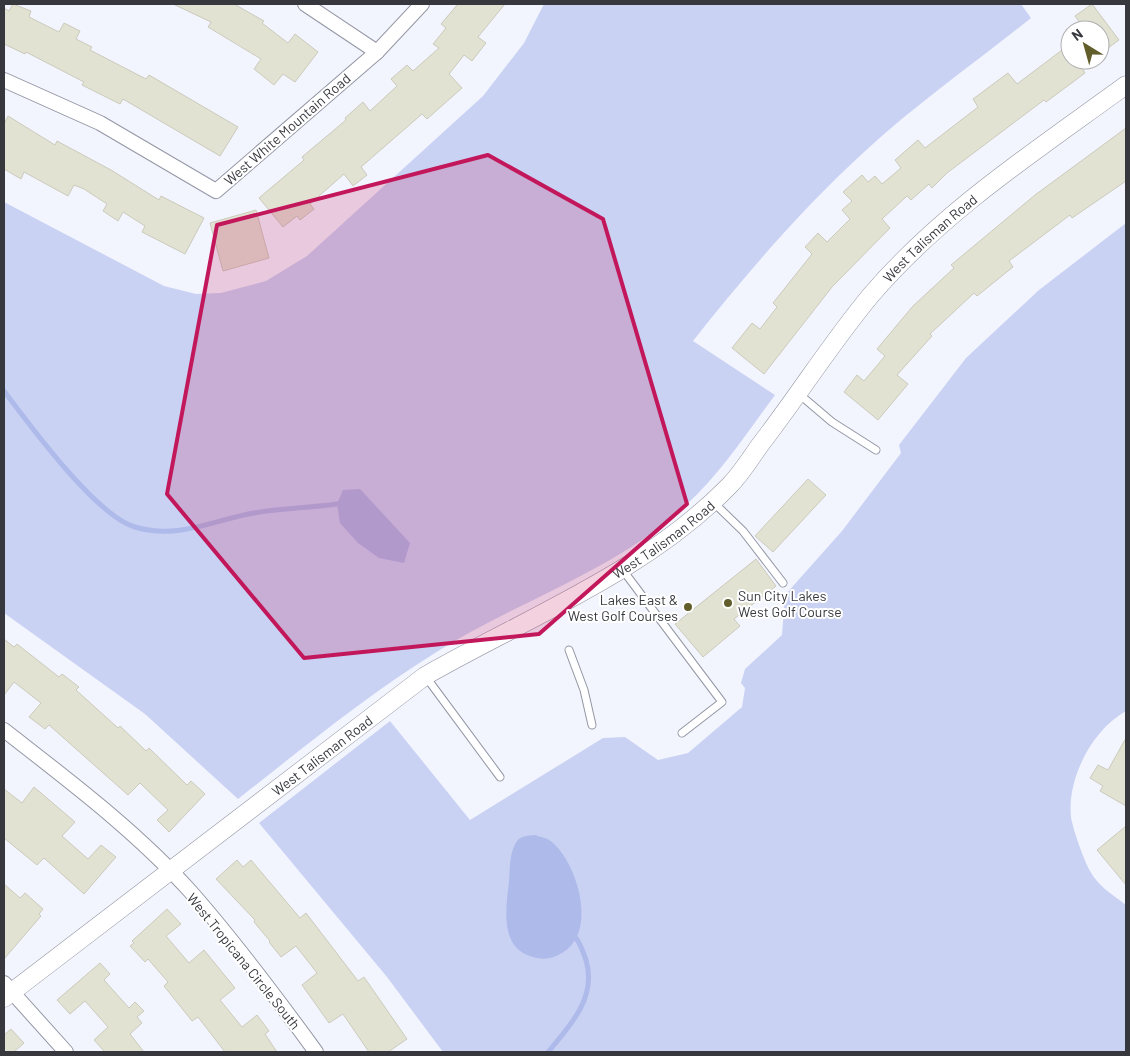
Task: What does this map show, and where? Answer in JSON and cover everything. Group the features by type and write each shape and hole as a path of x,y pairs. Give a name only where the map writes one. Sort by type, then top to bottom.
{"street":[{"path":"305,4 377,52"},
{"name":"West White Mountain Road","path":"4,80 100,123 216,191 377,52 422,4"},
{"name":"West Talisman Road","path":"7,991 170,871 426,676 622,569 663,541 730,485 872,295 934,230 1007,172 1126,85"},
{"name":"West Tropicana Circle South","path":"4,730 84,792 190,891 268,986 316,1052"},
{"path":"7,991 66,1052"}],"lane":[{"path":"799,394 832,422 876,450"},
{"path":"712,501 743,531 783,583"},
{"path":"622,569 722,702 682,733"},
{"path":"569,650 584,690 592,726"},
{"path":"426,676 500,777"}],"highlighted area":[{"path":"488,155 603,219 687,504 539,634 304,658 167,494 217,225"}],"shaded area":[{"path":"544,4 1021,4 1031,18 946,84 863,153 774,244 693,341 775,395 733,453 685,506 627,550 564,585 466,634 409,670 335,723 238,799 145,714 4,613 4,202 164,286 196,294 221,293 266,281 307,256 483,96 524,43"},
{"path":"1126,223 1126,711 1103,730 1084,756 1073,787 1071,817 1082,853 1093,876 1101,886 1126,905 1126,1052 443,1052 387,977 259,823 390,721 470,820 603,738 625,737 658,760 688,753 742,707 745,688 741,683 745,669 782,635 785,595 842,531 901,453 899,445 966,358 1039,290"},
{"path":"360,489 410,543 404,563 379,558 358,543 340,523 337,504 343,490"},
{"path":"535,835 550,841 561,852 570,866 580,898 582,915 579,930 573,943 555,957 544,959 522,953 514,945 507,926 506,915 510,861 514,845 525,836"}],"building":[{"path":"13,4 31,11 29,17 59,32 64,23 80,31 76,39 92,47 90,50 146,79 149,75 238,127 220,156 123,99 120,104 82,85 84,82 26,52 25,54 4,44 4,8 9,11"},
{"path":"173,4 234,4 264,21 262,23 288,43 295,34 318,52 295,82 283,74 274,85 254,69 261,59 208,27 211,22"},
{"path":"458,4 505,4 478,37 486,43 472,61 464,55 449,74 462,88 427,119 422,114 361,167 367,175 353,186 344,174 310,204 314,209 300,220 297,216 283,227 259,198 304,160 302,157 346,120 345,118 363,102 370,111 397,86 391,79 407,65 413,71 439,48 433,44 446,28 441,24"},
{"path":"1092,4 1104,20 1078,20 1075,16"},
{"path":"1110,28 1119,40 1110,47"},
{"path":"1060,52 1060,70 1083,70 1085,73 1046,102 1044,100 947,173 932,188 929,184 911,200 907,196 882,219 890,228 832,287 764,374 732,348 752,323 760,329 777,307 773,303 812,254 805,247 818,233 827,242 850,219 842,210 852,201 843,192 862,175 868,182 875,176 882,184 901,168 895,160 918,140 925,148 978,107 973,99 1008,73 1017,84"},
{"path":"8,116 55,145 57,141 111,170 159,200 161,196 204,218 185,254 142,232 145,226 123,212 118,221 103,211 107,204 84,189 74,185 68,196 24,172 21,179 4,169 4,124"},
{"path":"1126,128 1126,181 1072,218 1070,215 1009,261 1013,267 977,296 974,293 930,334 932,336 897,375 908,384 878,420 844,392 857,375 864,381 885,356 877,349 913,306 954,268 951,265 1035,195"},
{"path":"256,210 269,258 223,271 210,223"},
{"path":"808,479 826,495 773,552 755,536"},
{"name":"Sun City Lakes West Golf Course","path":"756,559 776,586 734,619 740,626 703,657 675,624"},
{"path":"4,639 14,647 17,644 59,677 62,674 79,687 76,690 118,728 120,726 146,751 149,748 187,785 191,781 205,794 169,832 157,820 168,810 140,783 128,795 49,725 45,729 29,717 41,703 14,682 4,695"},
{"path":"1126,738 1126,806 1100,791 1103,786 1090,778 1098,765 1108,770"},
{"path":"34,787 75,822 62,836 88,859 101,845 116,857 84,894 44,858 37,865 4,838 4,789 22,803"},
{"path":"1126,826 1126,885 1097,850"},
{"path":"237,860 243,867 251,860 300,918 306,913 358,981 364,977 407,1039 388,1052 369,1052 343,1014 329,1023 302,985 317,973 296,946 281,957 254,922 255,920 216,879"},
{"path":"4,884 20,898 25,893 43,909 39,914 41,916 4,959"},
{"path":"167,909 181,924 166,936 189,963 204,950 235,988 220,1000 242,1027 257,1015 269,1031 265,1034 277,1052 225,1052 198,1017 192,1021 164,986 168,982 148,959 145,962 130,946 134,943 132,941"},
{"path":"100,963 110,974 104,980 129,1008 135,1002 144,1011 137,1017 142,1023 130,1034 144,1052 105,1052 94,1040 108,1027 85,1001 70,1014 57,1000"},
{"path":"11,1029 24,1043 14,1052 4,1052 4,1035"}],"waterway":[{"path":"4,391 46,446 83,488 119,519 135,527 150,530 180,530 254,513 337,504"},
{"path":"548,1052 580,1010 588,986 586,960 576,938"}],"place":[{"name":"Sun City Lakes West Golf Course","path":"728,603"},
{"name":"Lakes East & West Golf Courses","path":"688,607"}]}
